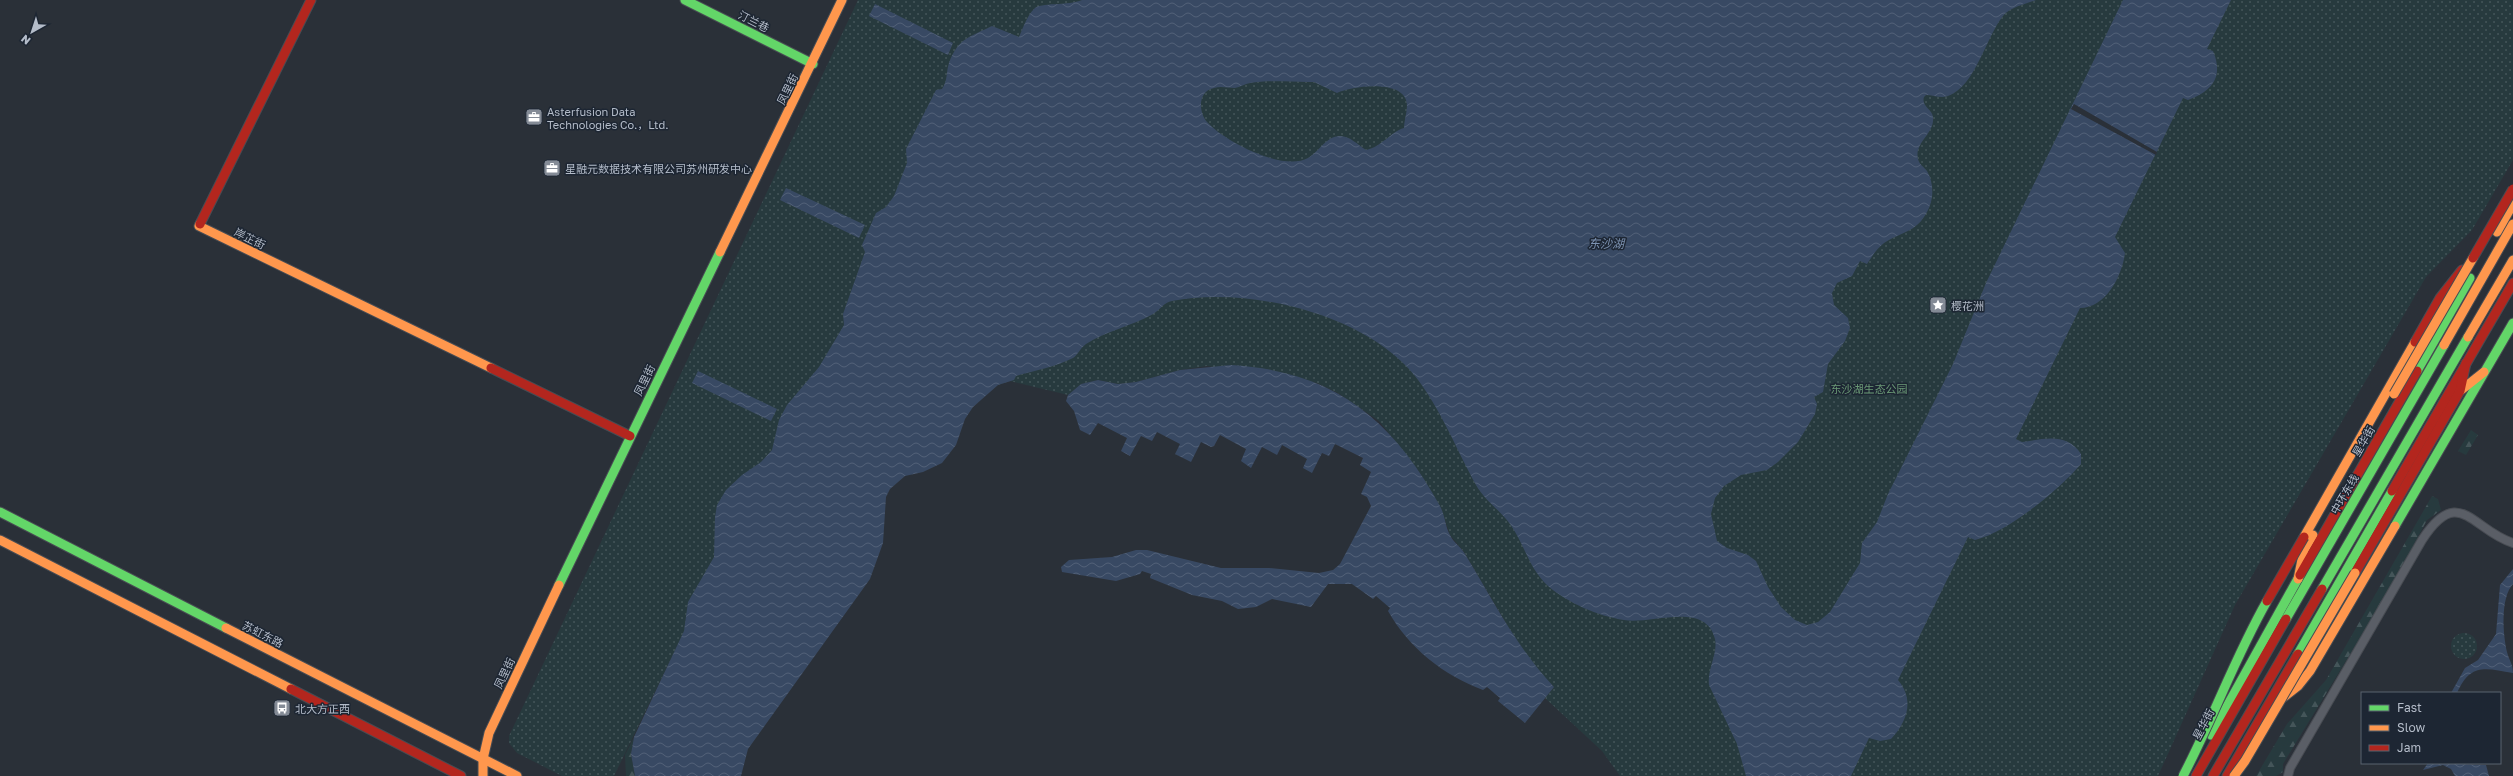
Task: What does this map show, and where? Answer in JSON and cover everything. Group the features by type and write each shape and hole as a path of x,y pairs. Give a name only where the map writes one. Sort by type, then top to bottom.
{"main road":[{"name":"岸芷街","path":"311,0 198,226 630,436"},
{"name":"汀兰巷","path":"685,0 813,64"},
{"name":"凤里街","path":"483,776 483,759 490,733 630,436 813,64 842,0"},
{"path":"2298,579 2304,550 2513,188"},
{"name":"星华街","path":"2189,776 2298,579 2513,204"},
{"name":"中环东线","path":"2196,776 2513,224"},
{"path":"2183,776 2203,738 2250,632 2446,288 2488,247"},
{"path":"2213,776 2513,260"},
{"path":"2227,776 2513,283"},
{"path":"2263,713 2298,686 2310,671 2513,323"},
{"path":"2234,776 2246,761 2460,391 2466,363"},
{"path":"2460,391 2484,372"},
{"name":"苏虹东路","path":"0,512 517,776"},
{"path":"0,540 461,776"}],"street":[{"path":"2288,776 2298,755 2422,540 2437,519 2447,514 2462,514 2513,543"}],"green space":[{"name":"东沙湖生态公园","path":"858,0 2513,0 2513,160 2472,230 2426,277 2235,605 2158,776 1620,776 1602,751 1545,698 1554,687 1535,667 1519,645 1464,552 1450,535 1441,508 1418,470 1379,421 1338,393 1317,383 1207,366 1180,370 1136,382 1118,384 1098,380 1081,384 1068,395 1010,381 998,385 684,632 614,776 562,776 517,753 509,743 509,736"},
{"path":"2471,430 2478,435 2466,455 2458,451"},
{"path":"2432,496 2438,499 2441,510 2427,520 2390,589 2283,764 2283,772 2276,776 2256,776 2287,724 2326,680"},
{"path":"2464,633 2473,637 2477,646 2473,655 2464,659 2455,655 2451,646 2455,637"},
{"path":"634,737 631,754 635,776 626,776 625,755"}],"water":[{"name":"东沙湖","path":"1082,0 2036,0 2014,8 2003,16 1973,72 1966,83 1957,91 1945,97 1926,95 1924,97 1924,103 1933,117 1931,128 1919,148 1918,153 1920,164 1930,176 1932,188 1930,206 1927,212 1917,225 1885,242 1876,250 1867,264 1860,261 1852,276 1837,283 1832,293 1834,305 1848,318 1850,328 1845,341 1828,364 1823,392 1814,397 1817,404 1815,414 1798,442 1778,462 1767,470 1741,475 1724,486 1715,498 1711,514 1717,541 1727,548 1748,555 1756,561 1768,587 1781,607 1795,620 1807,625 1818,622 1830,612 1860,563 1862,543 1877,522 1888,494 1953,364 1986,283 2123,0 2231,0 2207,49 2213,51 2216,60 2217,68 2214,82 2204,92 2188,100 2183,98 2115,237 2125,253 2116,281 2105,297 2098,303 2089,307 2080,308 2016,439 2022,442 2054,439 2069,442 2081,454 2081,464 2060,486 2017,519 1988,536 1975,540 1968,537 1898,680 1906,695 1907,711 1905,718 1891,739 1880,741 1869,738 1851,776 1746,776 1737,744 1709,685 1716,645 1710,627 1701,620 1689,617 1635,621 1614,618 1584,608 1565,598 1548,586 1541,579 1531,564 1510,524 1476,485 1433,402 1415,376 1393,354 1367,336 1336,321 1304,310 1270,302 1235,298 1202,297 1172,301 1164,304 1145,318 1094,339 1082,347 1073,358 1067,361 1016,376 1014,380 998,385 973,407 965,419 956,445 942,463 923,472 905,476 890,489 886,497 883,543 870,579 748,749 741,776 635,776 631,754 634,737 684,631 688,602 714,557 715,517 717,505 726,490 742,475 761,462 772,450 779,420 787,405 819,367 844,325 843,314 865,252 862,245 876,213 886,207 894,196 907,163 906,149 936,90 942,89 944,86 949,63 956,48 966,39 992,26 1019,37 1029,15 1037,7 1042,5 1076,2","holes":["1279,81 1314,82 1337,93 1354,88 1375,86 1395,89 1402,94 1407,103 1404,128 1394,133 1377,146 1366,150 1351,139 1340,136 1327,141 1308,158 1297,161 1284,161 1254,152 1226,138 1207,122 1202,112 1202,97 1205,93 1214,88 1235,88 1250,83"]},
{"path":"875,4 953,43 948,55 869,16"},
{"path":"786,188 865,225 859,238 780,200"},
{"path":"1231,365 1267,369 1300,377 1329,389 1356,405 1380,424 1401,448 1421,475 1440,506 1451,538 1465,554 1528,656 1554,687 1525,723 1498,701 1500,698 1487,687 1483,690 1468,684 1454,677 1428,659 1406,637 1396,624 1388,611 1390,608 1376,596 1373,599 1352,584 1328,584 1311,607 1272,599 1256,607 1238,609 1222,601 1192,595 1150,578 1151,574 1142,571 1140,574 1116,581 1062,572 1061,567 1069,560 1112,557 1136,550 1147,550 1221,568 1269,568 1319,573 1333,570 1340,564 1371,506 1367,497 1361,494 1371,472 1360,465 1363,458 1335,444 1329,456 1322,453 1312,473 1303,468 1307,459 1282,445 1277,455 1262,447 1251,468 1241,461 1246,449 1220,435 1214,446 1211,447 1201,442 1191,462 1175,454 1180,444 1157,432 1152,441 1141,436 1130,456 1121,451 1127,438 1098,423 1090,435 1080,430 1074,411 1066,401 1068,395 1081,384 1098,380 1118,384 1136,382 1180,370"},
{"path":"698,371 777,409 771,421 692,383"},
{"path":"2513,569 2513,584 2509,590 2504,607 2504,627 2506,645 2513,673 2486,669 2479,670 2473,672 2467,677 2458,692 2452,692 2465,668 2478,660 2496,634 2500,585"},
{"path":"2427,764 2486,765 2489,776 2455,776 2451,769 2443,765 2423,770"}],"pier":[{"path":"2074,104 2157,152 2156,155 2071,109"}],"traffic: fast":[{"path":"685,0 813,64"},
{"path":"559,585 720,252"},
{"path":"2417,371 2470,278"},
{"path":"2395,526 2513,323"},
{"path":"2322,589 2468,337"},
{"path":"2286,619 2444,345"},
{"path":"2298,654 2392,491"},
{"path":"0,512 226,628"},
{"path":"2211,735 2300,575"},
{"path":"2183,776 2255,622 2267,601"}],"traffic: slow":[{"path":"720,252 842,0"},
{"path":"2497,232 2513,204"},
{"path":"200,224 199,226 491,368"},
{"path":"2444,345 2513,224"},
{"path":"2394,394 2473,258"},
{"path":"2468,337 2513,260"},
{"path":"2304,537 2415,342"},
{"path":"2460,391 2484,372"},
{"path":"2284,697 2298,686 2310,671 2395,526"},
{"path":"2298,579 2304,550 2313,535"},
{"path":"0,540 291,689"},
{"path":"2234,776 2245,761 2355,573"},
{"path":"483,776 483,759 489,733 559,585"},
{"path":"226,628 517,776"}],"traffic: jam":[{"path":"200,224 311,0"},
{"path":"2473,258 2513,189"},
{"path":"2415,342 2440,298 2462,270"},
{"path":"2392,491 2513,283"},
{"path":"2355,573 2460,391 2466,363"},
{"path":"491,368 630,436"},
{"path":"2300,575 2417,371"},
{"path":"2267,601 2304,537"},
{"path":"2213,776 2322,589"},
{"path":"2196,776 2286,619"},
{"path":"2227,776 2298,654"},
{"path":"291,689 461,776"}],"place":[{"name":"Asterfusion Data Technologies Co.，Ltd.","path":"534,117"},
{"name":"星融元数据技术有限公司苏州研发中心","path":"552,168"},
{"name":"樱花洲","path":"1938,305"},
{"name":"北大方正西","path":"282,708"}]}
